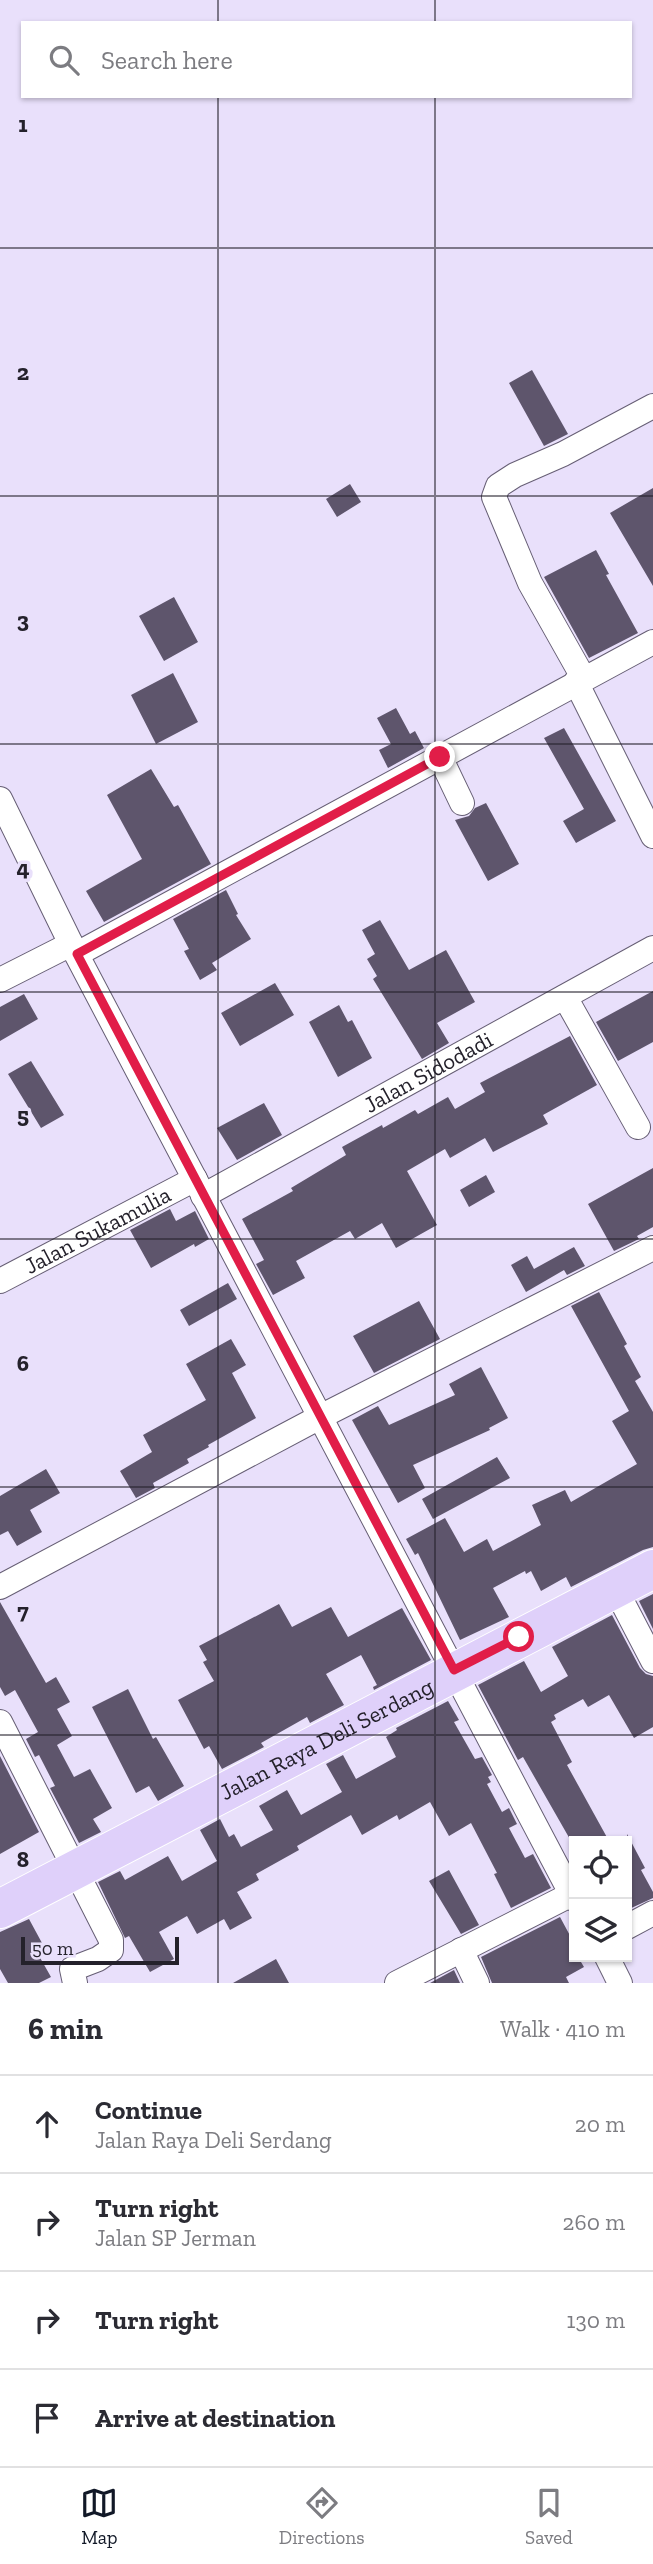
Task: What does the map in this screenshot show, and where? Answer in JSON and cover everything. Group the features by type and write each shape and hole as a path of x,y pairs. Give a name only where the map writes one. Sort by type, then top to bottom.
{"main road":[{"name":"Jalan Raya Deli Serdang","path":"0,1909 454,1670 653,1569"}],"street":[{"path":"653,406 563,454 515,475 498,486 494,498 530,583 580,680 653,836"},
{"path":"0,980 74,949 653,642"},
{"path":"440,757 462,803"},
{"path":"2,810 569,1888"},
{"name":"Jalan Sidodadi","path":"199,1187 565,997 653,948"},
{"path":"565,997 638,1127"},
{"name":"Jalan Sukamulia","path":"0,1281 199,1187"},
{"path":"0,1587 320,1418 653,1248"},
{"path":"615,1588 653,1661"},
{"path":"0,1722 111,1940 110,1950 98,1959 72,1969 75,1983"},
{"path":"397,1983 569,1898"},
{"path":"632,1924 653,1913"},
{"path":"461,1950 477,1983"},
{"path":"610,1962 620,1983"}],"building":[{"path":"532,370 568,434 544,446 509,383"},
{"path":"350,484 361,502 337,517 326,499"},
{"path":"653,488 653,586 610,513"},
{"path":"596,550 609,574 606,575 638,633 589,658 544,577"},
{"path":"174,597 198,642 164,661 139,616"},
{"path":"173,673 198,722 156,744 131,695"},
{"path":"396,708 410,734 415,731 424,748 388,768 379,750 391,744 377,718"},
{"path":"564,728 616,821 576,843 563,821 584,809 544,738"},
{"path":"151,769 174,807 178,805 211,864 104,922 86,891 142,859 107,795"},
{"path":"486,803 519,864 488,881 455,820 469,816 475,808"},
{"path":"226,890 238,914 236,915 251,939 212,963 217,970 200,980 184,951 189,949 173,919"},
{"path":"380,920 409,970 446,950 475,1002 437,1023 449,1043 422,1059 373,979 377,976 367,959 375,954 362,930"},
{"path":"275,983 294,1015 240,1046 221,1013"},
{"path":"653,991 653,1042 618,1061 596,1022"},
{"path":"24,994 38,1019 0,1041 0,1007"},
{"path":"339,1005 348,1022 352,1020 372,1058 338,1077 309,1022"},
{"path":"570,1036 597,1085 543,1115 548,1124 493,1152 485,1138 450,1158 445,1149 407,1171 437,1225 396,1248 382,1223 355,1239 350,1231 296,1261 305,1278 273,1295 256,1264 264,1260 242,1219 293,1191 291,1188 346,1155 342,1147 382,1125 383,1128 415,1110 418,1114 448,1097 455,1109 485,1092 480,1083"},
{"path":"31,1061 64,1115 41,1128 8,1074"},
{"path":"264,1103 282,1135 237,1160 217,1128"},
{"path":"653,1168 653,1227 637,1236 639,1239 614,1251 588,1204"},
{"path":"486,1175 495,1192 469,1207 460,1190"},
{"path":"170,1209 176,1221 195,1211 209,1239 195,1247 194,1244 151,1268 130,1230"},
{"path":"574,1247 585,1266 567,1275 564,1270 526,1292 511,1265 527,1256 534,1269"},
{"path":"228,1283 237,1299 189,1326 180,1310"},
{"path":"599,1292 627,1344 624,1346 641,1377 635,1381 653,1412 653,1547 571,1587 566,1577 541,1591 531,1571 526,1574 525,1571 493,1588 509,1617 460,1640 418,1553 415,1555 406,1539 445,1518 464,1552 487,1539 493,1551 541,1525 532,1505 565,1490 571,1502 637,1464 612,1421 629,1411 571,1306"},
{"path":"419,1301 440,1339 374,1373 353,1336"},
{"path":"231,1339 246,1365 232,1373 256,1418 187,1459 189,1463 153,1483 155,1488 136,1498 120,1471 152,1452 143,1435 206,1400 186,1364"},
{"path":"481,1367 508,1418 489,1428 490,1430 413,1465 425,1488 398,1503 352,1420 378,1406 389,1425 455,1395 449,1384"},
{"path":"497,1457 510,1478 433,1519 422,1499"},
{"path":"46,1469 60,1493 30,1510 42,1532 17,1546 8,1531 0,1535 0,1496"},
{"path":"653,1594 653,1629 639,1601"},
{"path":"0,1602 46,1683 56,1677 70,1702 57,1709 72,1736 57,1745 74,1777 90,1769 112,1808 93,1819 101,1832 79,1843 50,1788 55,1786 39,1755 35,1757 26,1739 38,1732 15,1690 5,1696 0,1687"},
{"path":"279,1604 292,1627 331,1607 348,1637 402,1608 431,1660 374,1690 373,1687 377,1685 361,1655 326,1674 344,1705 310,1723 307,1717 261,1743 264,1747 222,1769 209,1746 204,1749 178,1700 214,1681 203,1662 207,1660 199,1646"},
{"path":"612,1615 640,1668 653,1676 653,1727 634,1738 609,1695 588,1707 583,1699 554,1715 556,1719 551,1722 572,1762 567,1765 606,1836 569,1838 523,1757 518,1760 478,1685 524,1661 541,1692 568,1676 552,1647"},
{"path":"128,1689 153,1739 156,1737 184,1786 158,1801 149,1786 136,1793 92,1707"},
{"path":"448,1701 459,1720 454,1722 475,1759 482,1757 492,1775 488,1777 491,1782 487,1784 502,1812 509,1808 517,1824 509,1828 525,1858 533,1854 551,1888 511,1908 494,1874 497,1873 471,1823 449,1836 430,1802 399,1820 397,1815 362,1835 351,1815 297,1846 299,1850 256,1874 259,1880 237,1892 252,1918 230,1930 224,1919 197,1934 187,1916 159,1932 174,1959 150,1972 129,1936 125,1938 98,1882 120,1871 125,1880 168,1856 182,1881 217,1861 200,1830 220,1819 229,1837 234,1834 241,1847 273,1830 259,1806 287,1790 301,1815 342,1792 326,1764 343,1755 356,1779 396,1757 386,1737 397,1730 396,1728"},
{"path":"0,1756 39,1832 0,1854"},
{"path":"632,1843 645,1868 641,1870 653,1892 653,1898 632,1908"},
{"path":"449,1870 479,1925 461,1934 429,1881"},
{"path":"560,1917 569,1934 569,1962 581,1962 584,1967 566,1977 569,1983 492,1983 481,1957"},
{"path":"29,1919 42,1943 34,1947 51,1977 39,1983 8,1983 0,1969 0,1932"},
{"path":"276,1959 289,1983 233,1983"},
{"path":"454,1970 460,1983 430,1983"}],"route":[{"path":"440,757 77,954 454,1670 519,1637"}]}
